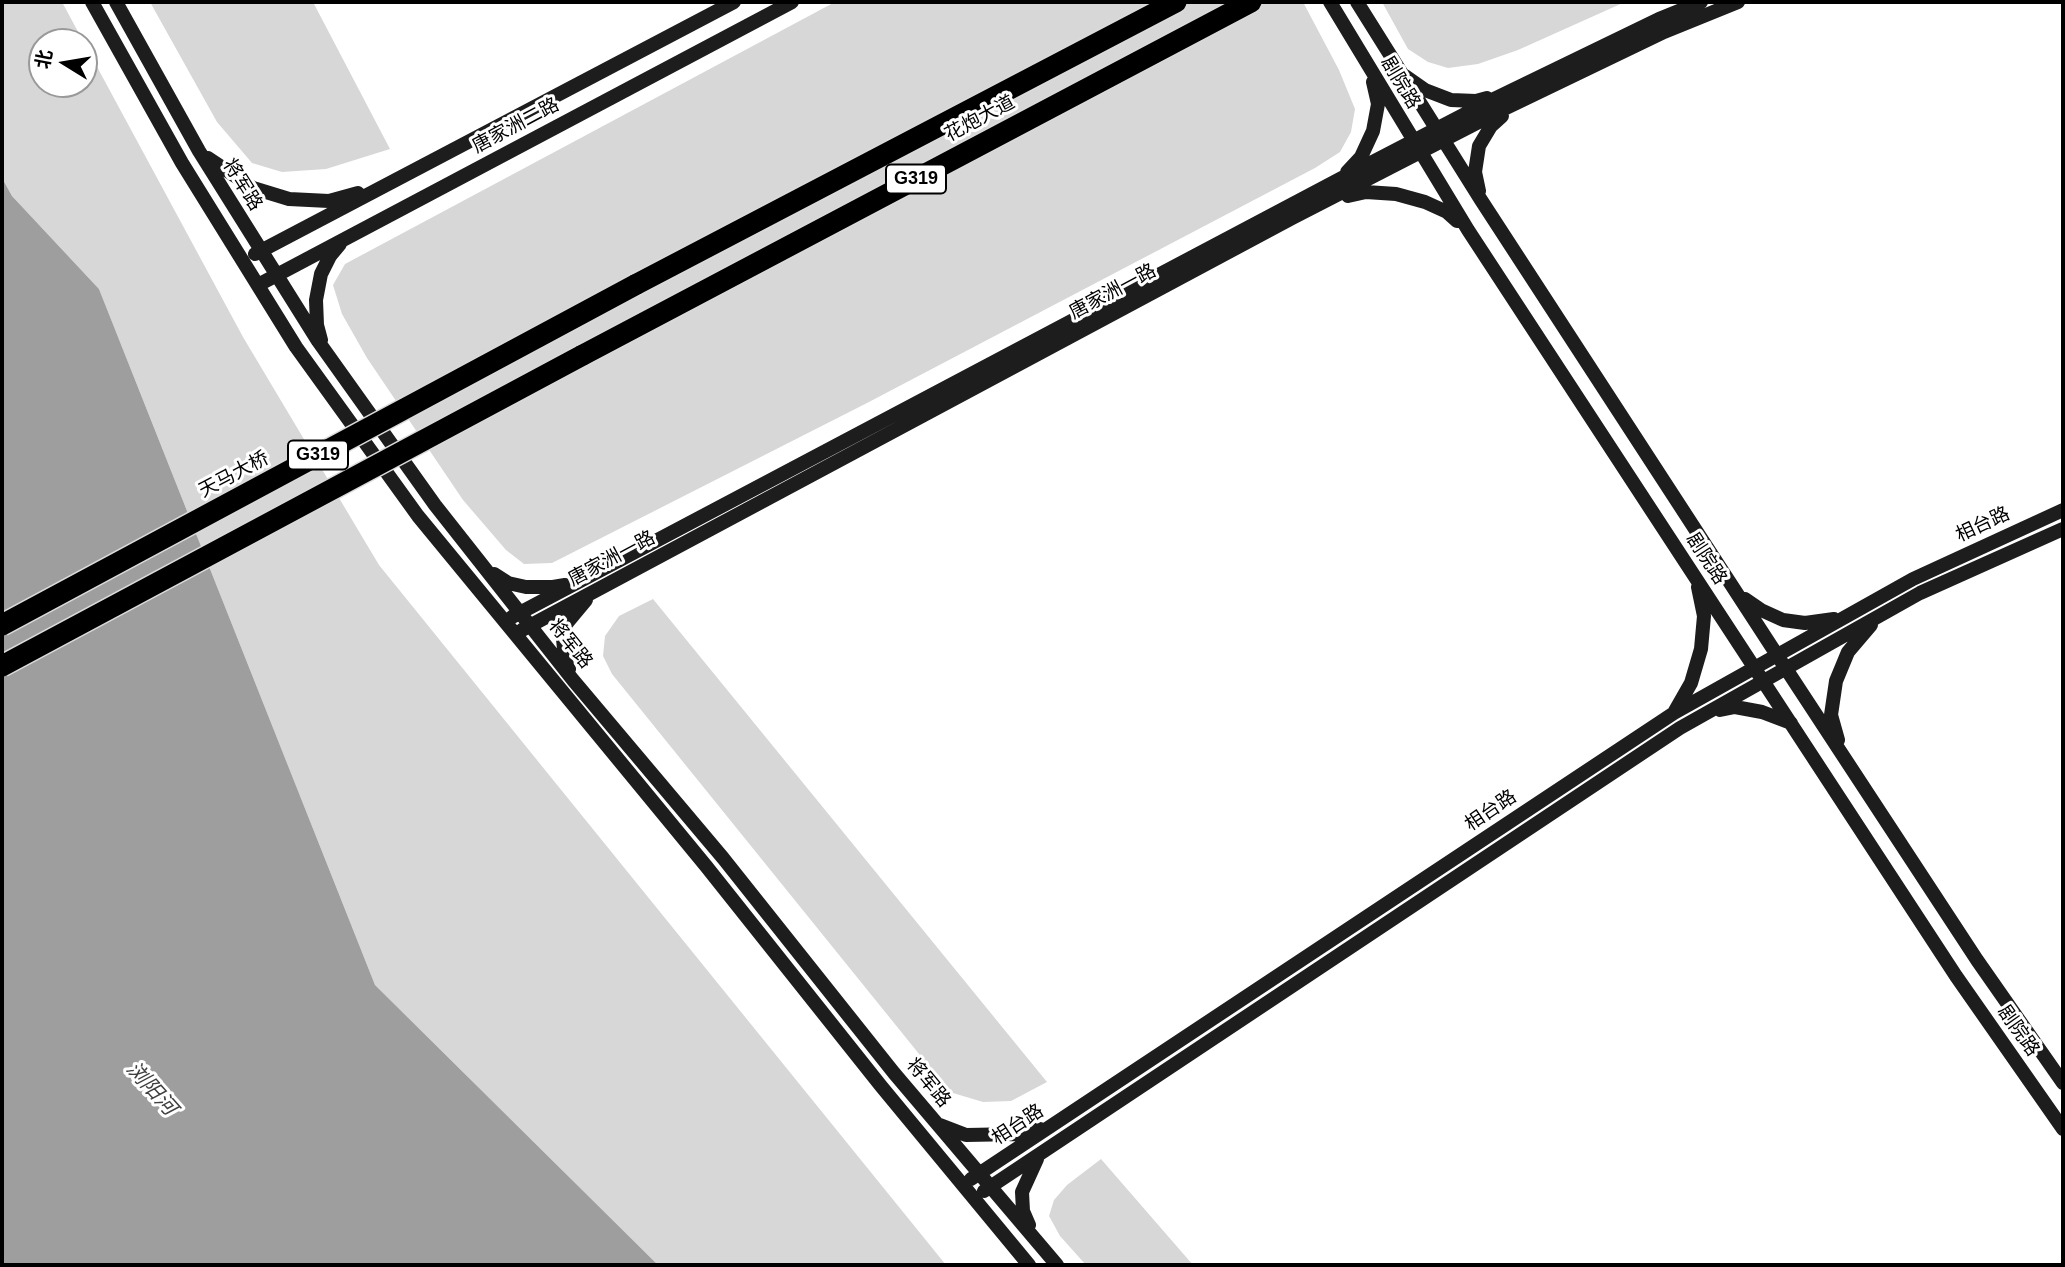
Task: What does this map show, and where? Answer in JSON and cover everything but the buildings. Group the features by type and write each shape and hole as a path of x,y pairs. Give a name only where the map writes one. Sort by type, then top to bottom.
{"highway":[{"name":"花炮大道","path":"635,285 1176,2"},
{"name":"花炮大道","path":"2,666 1251,2"},
{"name":"天马大桥","path":"2,625 635,285"}],"street":[{"name":"将军路","path":"92,2 182,163 296,347 418,516 1029,1265"},
{"name":"将军路","path":"116,2 199,151 261,251 325,351 435,505 573,680 723,858 937,1124 1057,1265"},
{"name":"唐家洲二路","path":"243,261 734,2"},
{"name":"唐家洲二路","path":"258,285 792,2"},
{"name":"剧院路","path":"1329,2 1468,230 1956,976 2063,1129"},
{"name":"剧院路","path":"1357,2 1480,200 1777,655 1977,960 2063,1083"},
{"name":"唐家洲一路","path":"514,634 1326,201 1416,147 1659,19 1702,2"},
{"name":"唐家洲一路","path":"1511,99 1738,2"},
{"path":"1340,179 1361,157 1373,131 1378,104 1370,71"},
{"path":"1400,72 1425,90 1451,100 1511,99"},
{"path":"1480,200 1475,172 1479,146 1511,99"},
{"name":"唐家洲一路","path":"504,621 1340,179 1416,147"},
{"path":"199,151 253,188 289,199 328,201 383,187"},
{"path":"1326,201 1366,192 1396,194 1425,202 1447,212 1468,230"},
{"path":"325,351 317,325 316,300 321,274 330,256 345,239"},
{"name":"相台路","path":"962,1185 1674,713 1913,579 2063,510"},
{"name":"相台路","path":"974,1198 1680,728 1920,593 2063,529"},
{"path":"485,568 508,583 526,587 553,587 580,581"},
{"path":"1674,713 1691,683 1702,649 1704,616 1697,579"},
{"path":"573,680 565,659 563,639 566,624 596,590"},
{"path":"1738,594 1761,610 1783,620 1805,622 1843,618"},
{"path":"1843,755 1832,715 1836,681 1848,652 1878,617"},
{"path":"1705,714 1735,707 1762,712 1791,723"},
{"path":"937,1124 966,1135 991,1136 1019,1134 1052,1126"},
{"path":"1035,1239 1023,1211 1022,1192 1040,1155"}],"shaded area":[{"path":"2,2 62,2 76,28 28,28 28,98 98,98 98,69 243,337 379,565 946,1265 658,1265 375,985 99,289 12,196 2,178"},
{"path":"150,2 313,2 390,149 326,169 282,172 252,163 217,122"},
{"path":"835,2 1303,2 1339,70 1355,109 1351,132 1340,152 1315,168 867,403 552,563 524,564 506,550 463,500 367,358 342,314 333,285 345,264"},
{"path":"1382,2 1625,2 1518,50 1478,64 1448,68 1428,62 1408,49"},
{"path":"653,599 1047,1082 1011,1101 983,1102 953,1093 932,1070 612,674 603,656 605,636 619,616"},
{"path":"1101,1159 1193,1265 1086,1265 1060,1236 1049,1216 1054,1200 1067,1185"}],"water":[{"name":"浏阳河","path":"2,178 12,196 99,289 375,985 658,1265 2,1265"}]}
